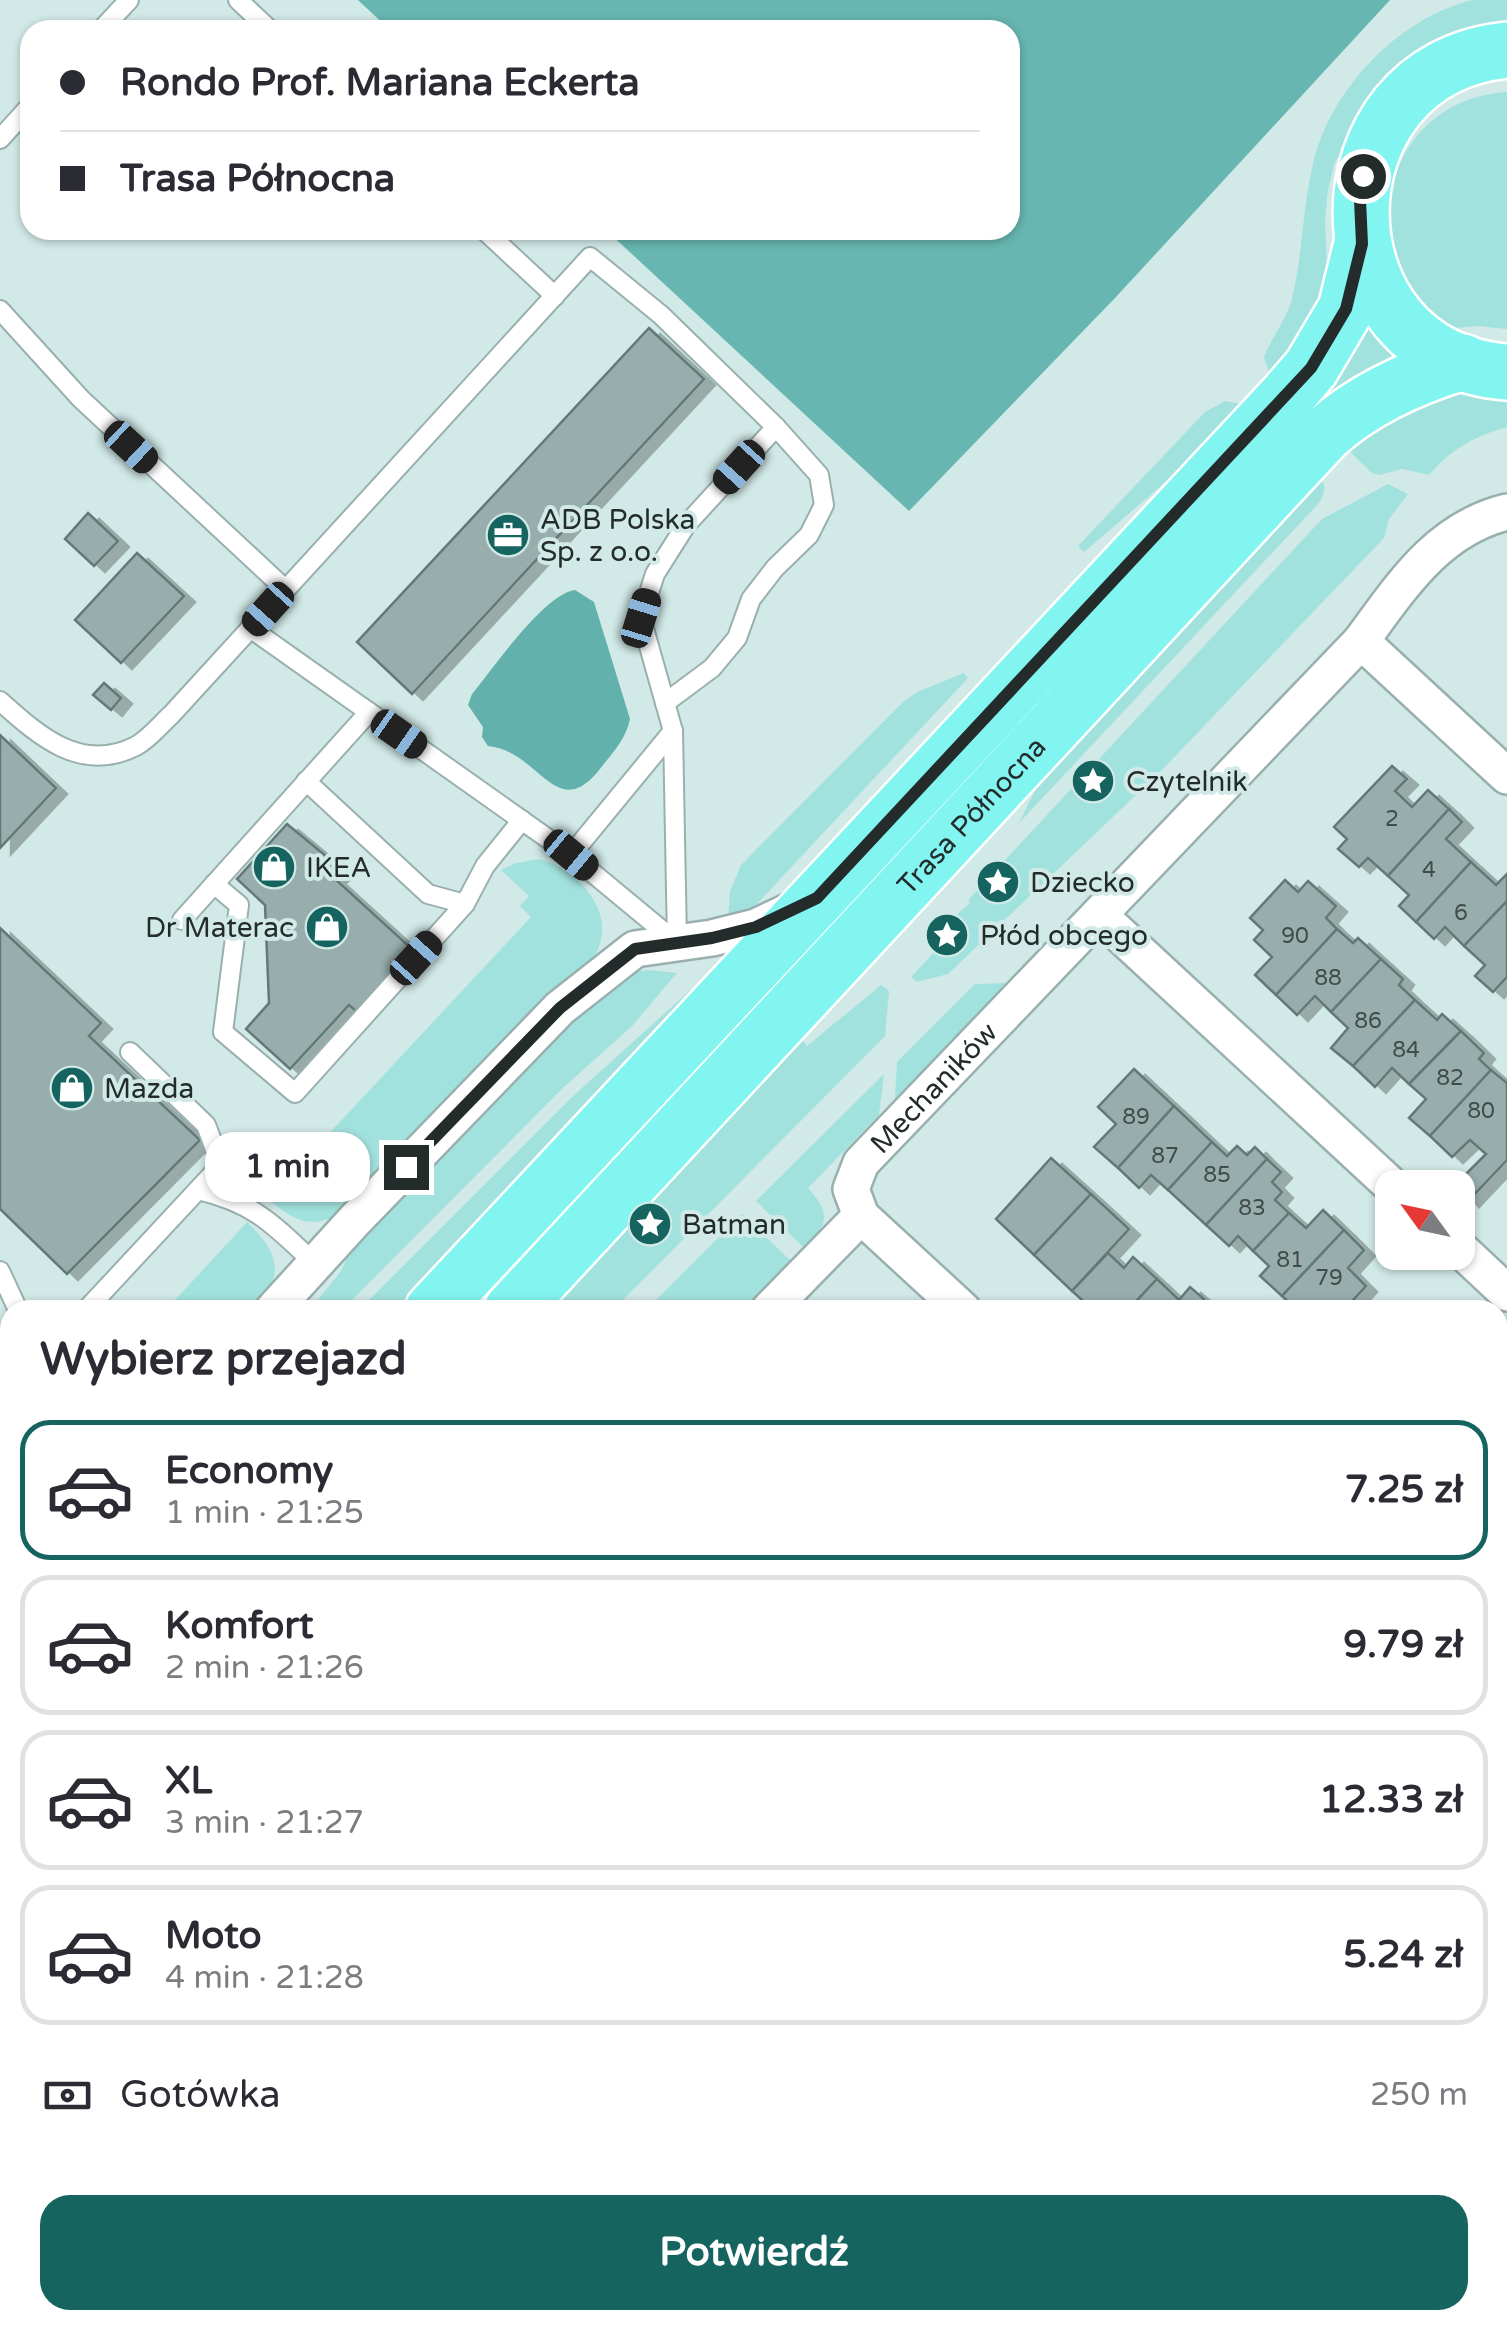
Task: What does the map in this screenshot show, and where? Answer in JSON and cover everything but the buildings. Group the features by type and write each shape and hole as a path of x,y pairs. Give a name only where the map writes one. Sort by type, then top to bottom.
{"main road":[{"path":"1485,367 1436,350 1396,314 1380,292 1362,244 1359,211 1363,176 1378,134 1407,96 1446,67 1466,58 1507,50"},
{"name":"Trasa Północna","path":"442,1300 1311,368 1346,309 1362,244"},
{"name":"Trasa Północna","path":"521,1300 1325,434 1352,410 1430,372 1485,367"}],"street":[{"name":"Mechaników","path":"861,1216 850,1189 860,1163 1360,641 1415,569 1449,536 1487,516 1507,512"},
{"path":"1360,641 1507,776"},
{"name":"Trasa Północna","path":"282,1300 560,1008 635,949 756,927 817,898"},
{"path":"1098,914 1375,1170"},
{"path":"779,1300 861,1216 952,1300"},
{"path":"1475,1263 1507,1292"}],"lane":[{"path":"110,20 128,0"},
{"path":"238,0 259,20"},
{"path":"0,138 20,117"},
{"path":"495,240 555,296"},
{"path":"0,701 44,740 75,752 106,757 139,745 590,258 661,315 776,426 820,475 824,505 808,535 751,599 737,638 712,668 665,703"},
{"path":"0,310 81,400 285,589"},
{"path":"677,942 673,730 641,618 654,574 686,525 776,426"},
{"path":"250,628 571,855 677,942"},
{"path":"182,920 368,712"},
{"path":"571,855 673,730"},
{"path":"306,781 428,894 465,904"},
{"path":"214,884 240,905 222,1032 294,1094 465,904 484,866 522,820"},
{"path":"95,1300 221,1165 206,1124 130,1052"},
{"path":"198,1190 232,1198 257,1212 314,1263"},
{"path":"0,1270 14,1300"}],"shaded area":[{"path":"358,0 1390,0 1115,298 909,511 617,240 1020,240 1020,20 379,20"},
{"path":"1473,0 1507,0 1507,33 1372,96 1359,112 1334,165 1328,190 1327,264 1322,294 1306,328 1270,376 1264,357 1291,302 1313,164 1335,110 1352,84 1394,40 1419,22"},
{"path":"1507,92 1507,329 1442,329 1413,302 1400,283 1390,250 1392,186 1403,158 1420,132 1443,112 1473,98"},
{"path":"1368,319 1403,348 1357,378 1318,418 1304,409"},
{"path":"1455,387 1507,390 1507,427 1464,445 1429,475 1402,469 1372,473 1346,448 1361,431"},
{"path":"1225,401 1242,404 1203,450 1084,552 1078,546 1205,412"},
{"path":"1318,476 1324,490 1318,504 1019,823 1044,772"},
{"path":"1388,484 1408,494 1389,519 1384,538 1160,772 948,974 917,982 911,977 939,947 930,938 970,903 968,900 1322,519"},
{"path":"575,590 594,602 630,719 623,738 603,765 587,782 573,789 560,788 522,760 488,746 482,737 483,727 468,705 472,694 534,618 549,604"},
{"path":"964,673 968,678 755,906 745,916 728,920 730,891 741,865 903,702 917,692"},
{"path":"539,859 573,877 598,908 601,938 587,970 344,1211 313,1222 295,1218 277,1207 268,1199 531,917 520,906 529,896 501,870"},
{"path":"629,973 677,973 632,1026 564,1087 352,1300 318,1300 341,1271 352,1247 579,1009"},
{"path":"1009,983 895,1099 897,1062 975,984"},
{"path":"697,984 696,998 416,1300 369,1300 571,1098"},
{"path":"881,985 889,991 885,1036 623,1300 552,1300 799,1036 807,1046"},
{"path":"884,1074 879,1115 808,1188 821,1205 824,1219 804,1248 756,1201"},
{"path":"742,1214 791,1261 753,1300 656,1300"},
{"path":"247,1222 272,1254 274,1275 262,1300 175,1300"}],"place":[{"name":"ADB Polska Sp. z o.o.","path":"508,535"},
{"name":"Czytelnik","path":"1093,781"},
{"name":"IKEA","path":"274,867"},
{"name":"Dziecko","path":"998,882"},
{"name":"Dr Materac","path":"327,927"},
{"name":"Płód obcego","path":"947,935"},
{"name":"Mazda","path":"72,1088"},
{"name":"Batman","path":"650,1224"}],"route":[{"path":"406,1167 560,1008 635,949 756,927 817,898 1311,368 1346,309 1362,244 1359,222 1363,176"}]}
